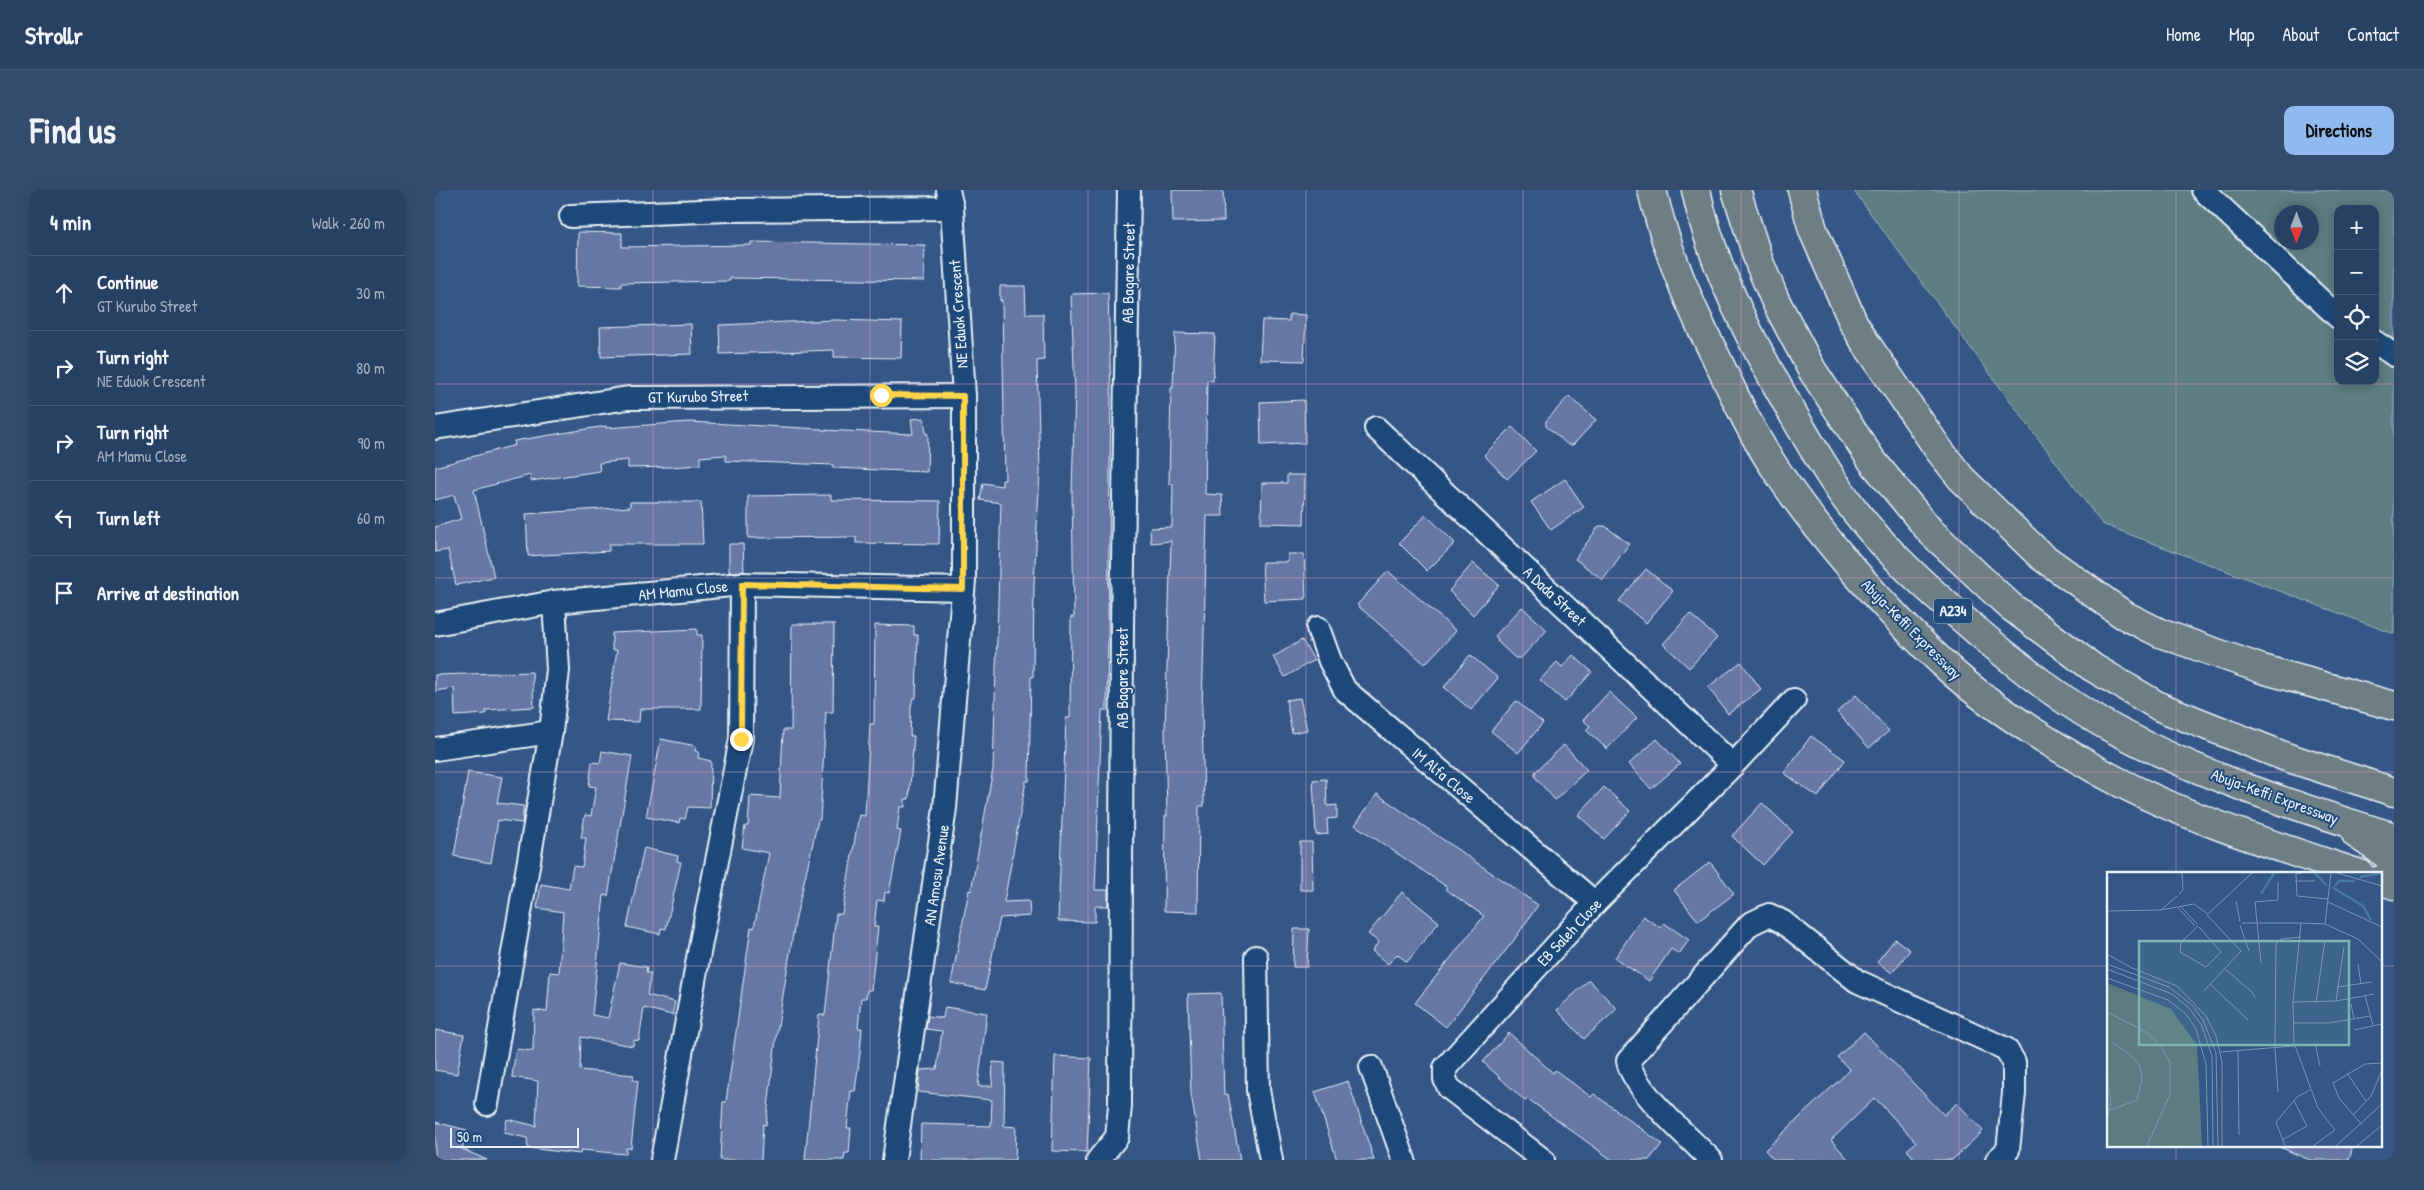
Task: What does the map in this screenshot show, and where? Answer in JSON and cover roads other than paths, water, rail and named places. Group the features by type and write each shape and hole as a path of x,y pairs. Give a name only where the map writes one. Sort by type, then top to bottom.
{"highway":[{"name":"Abuja-Keffi Expressway","path":"1652,190 1678,277 1747,420 1773,464 1815,523 1850,565 1950,670 2044,738 2097,770 2180,809 2247,836 2354,872"},
{"name":"Abuja-Keffi Expressway","path":"1696,190 1723,275 1753,342 1798,424 1843,494 1889,552 1956,613 2037,682 2116,731 2242,785 2335,819 2394,837"},
{"name":"A234","path":"1735,190 1759,262 1775,300 1812,370 1873,462 1931,532 2010,606 2091,667 2160,707 2285,757 2394,792"},
{"path":"1802,190 1813,230 1853,322 1865,342 1939,450 1961,478 2041,556 2124,615 2160,633 2262,669 2394,706"},
{"path":"2335,819 2394,860"},
{"path":"2381,880 2394,885"}],"street":[{"name":"AB Bagare Street","path":"1098,1160 1117,1137 1120,1106 1122,634 1129,190"},
{"path":"2203,190 2334,313"},
{"path":"571,216 754,200 950,199"},
{"name":"NE Eduok Crescent","path":"950,199 963,396 963,589"},
{"path":"2379,345 2394,355"},
{"name":"GT Kurubo Street","path":"435,428 627,398 963,396"},
{"name":"A Dada Street","path":"1376,428 1733,765"},
{"path":"662,1160 701,942 741,739 742,584"},
{"name":"AM Mamu Close","path":"435,624 554,602 742,584 963,589"},
{"name":"AN Amosu Avenue","path":"894,1160 945,808 963,589"},
{"path":"487,1104 551,732 557,670 554,602"},
{"name":"IM Alfa Close","path":"1318,628 1330,661 1345,690 1595,903"},
{"name":"EB Saleh Close","path":"1543,1160 1449,1088 1445,1079 1445,1068 1595,903 1733,765 1794,700"},
{"path":"435,749 551,732"},
{"path":"1711,1160 1647,1094 1631,1073 1629,1061 1751,924 1769,915 1783,922 1857,981 2006,1049 2014,1062 2014,1093 2008,1150 1997,1160"},
{"path":"1256,957 1258,1090 1271,1160"},
{"path":"1371,1067 1403,1160"}]}
